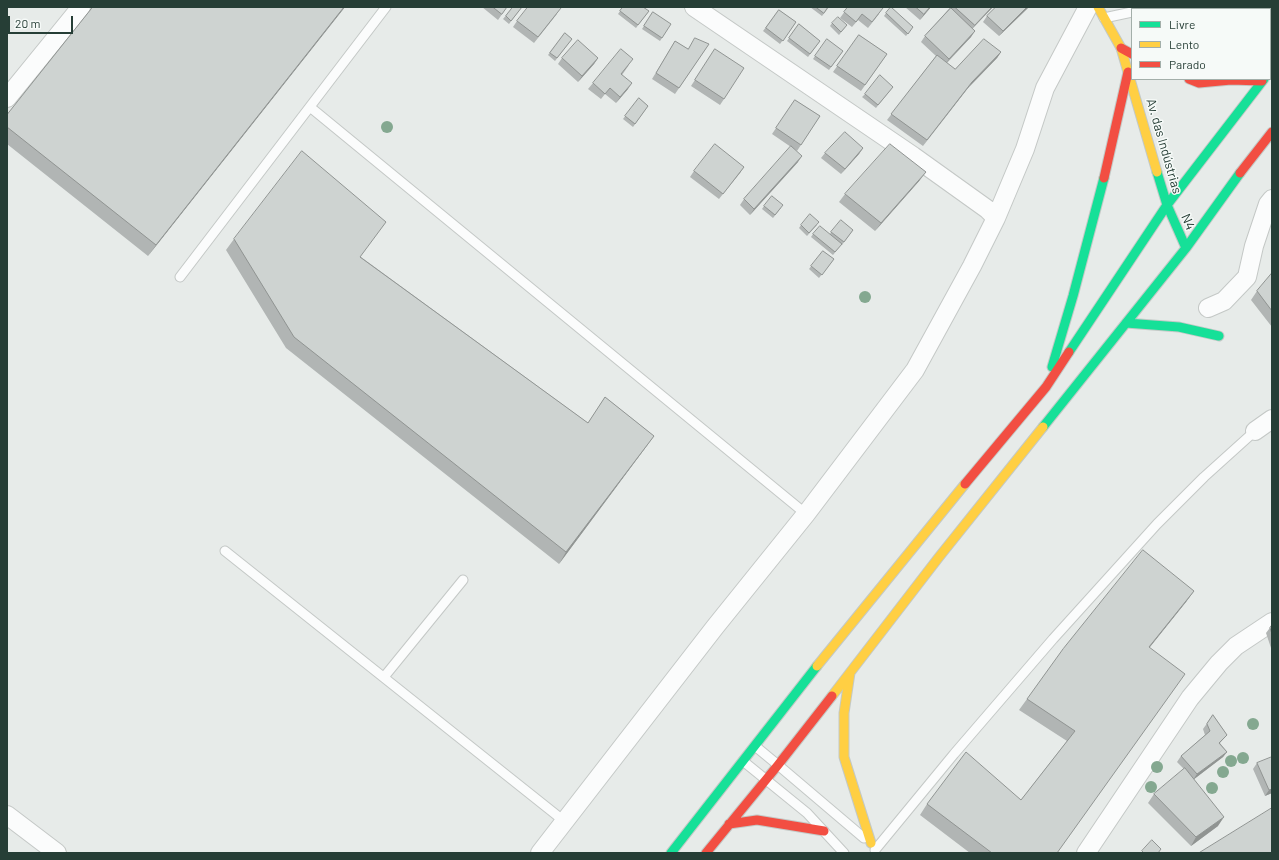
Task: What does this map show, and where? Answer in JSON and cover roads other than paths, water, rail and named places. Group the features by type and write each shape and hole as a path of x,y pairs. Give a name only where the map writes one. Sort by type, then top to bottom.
{"main road":[{"name":"Av. das Indústrias","path":"1098,7 1121,48 1167,205"},
{"path":"1121,48 1131,53"},
{"path":"1046,387 1073,296 1109,161 1128,72"},
{"path":"1192,80 1199,83 1231,80 1263,80"},
{"name":"N4","path":"671,853 832,647 1046,387 1167,205 1263,80"},
{"name":"N4","path":"706,853 778,764 850,669 944,550 1186,248 1247,163 1272,132"},
{"name":"N4","path":"1167,205 1186,248"},
{"path":"1126,323 1179,327 1219,336"},
{"path":"850,669 844,713 844,757 854,792 874,849"},
{"path":"728,824 758,820 824,831"}],"street":[{"path":"7,98 81,7"},
{"path":"694,7 913,156 987,209 996,218"},
{"path":"540,853 715,627 806,514 915,370 972,266 996,218 1025,148 1045,88 1088,7"},
{"path":"1208,308 1224,301 1247,277 1254,246 1268,204 1272,199"},
{"path":"1255,431 1272,419"},
{"path":"1086,853 1190,698 1219,663 1236,646 1272,622"},
{"path":"7,815 57,853"}],"lane":[{"path":"180,277 386,7"},
{"path":"1104,18 1131,12"},
{"path":"310,107 806,514"},
{"path":"754,746 778,764 874,849 1058,633 1157,524 1204,477 1255,431"},
{"path":"226,551 564,821"},
{"path":"384,677 463,580"},
{"path":"742,761 807,813 844,853"}]}
